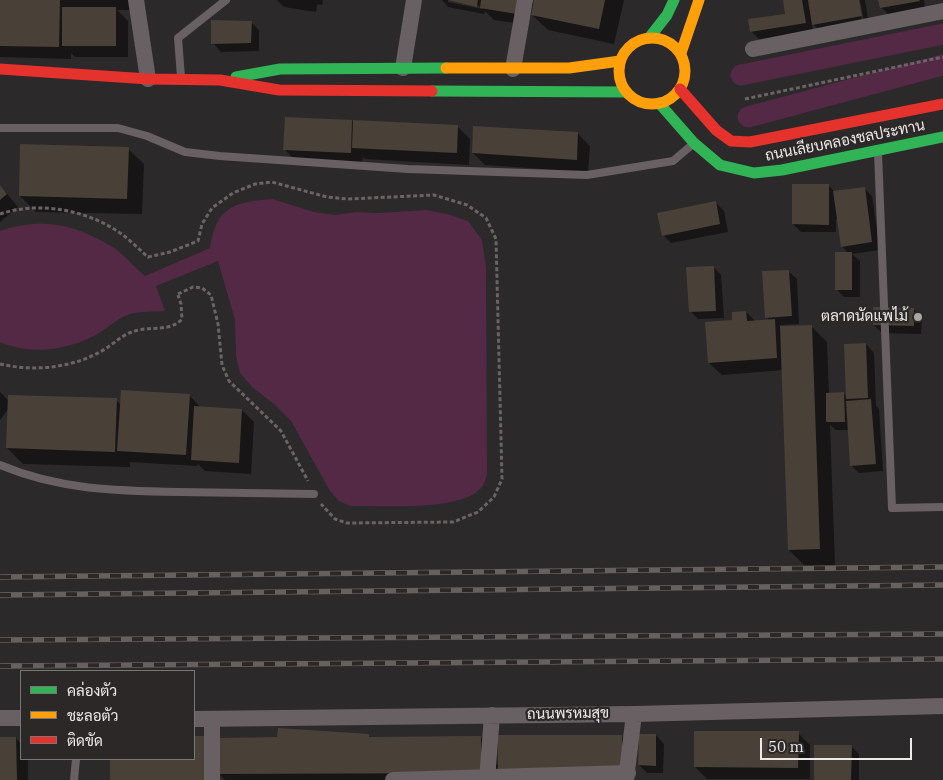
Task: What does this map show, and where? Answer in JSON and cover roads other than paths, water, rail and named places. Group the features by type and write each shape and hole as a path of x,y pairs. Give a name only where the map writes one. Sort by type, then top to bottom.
{"main road":[{"path":"649,38 667,15 674,0"},
{"path":"680,53 698,0"},
{"path":"649,38 663,39 673,45 680,53 685,64 685,76 680,89 665,102 654,105 643,104 633,99 620,82 618,72 620,61 625,51 632,44 649,38"},
{"path":"220,80 280,69 569,68 620,61"},
{"path":"0,70 148,79 220,80 279,90 626,92"},
{"name":"ถนนเลียบคลองชลประทาน","path":"680,89 716,130 731,141 750,142 943,104"},
{"name":"ถนนเลียบคลองชลประทาน","path":"659,103 694,143 720,165 754,173 782,170 943,137"}],"street":[{"path":"136,0 148,79"},
{"path":"403,68 414,0"},
{"path":"513,69 525,0"},
{"path":"753,49 943,11"},
{"name":"ถนนพรหมสุข","path":"195,718 634,714 943,706"},
{"path":"393,780 627,776 634,714"},
{"path":"488,778 492,715"},
{"path":"0,718 20,718"},
{"path":"212,719 212,780"}],"lane":[{"path":"181,80 178,38 226,0"},
{"path":"0,128 118,128 147,136 186,152 220,156 408,170 586,175 673,161 694,143"},
{"path":"878,150 892,508 943,507"},
{"path":"0,465 21,474 74,487 112,490 314,494"},
{"path":"74,780 76,760"}],"waterway":[{"path":"741,75 943,34"},
{"path":"748,117 943,65"}],"railway":[{"path":"0,577 943,567"},
{"path":"0,595 943,585"},
{"path":"0,640 943,634"},
{"path":"0,666 943,659"}],"place":[{"name":"ตลาดนัดแพไม้","path":"918,317"}]}
